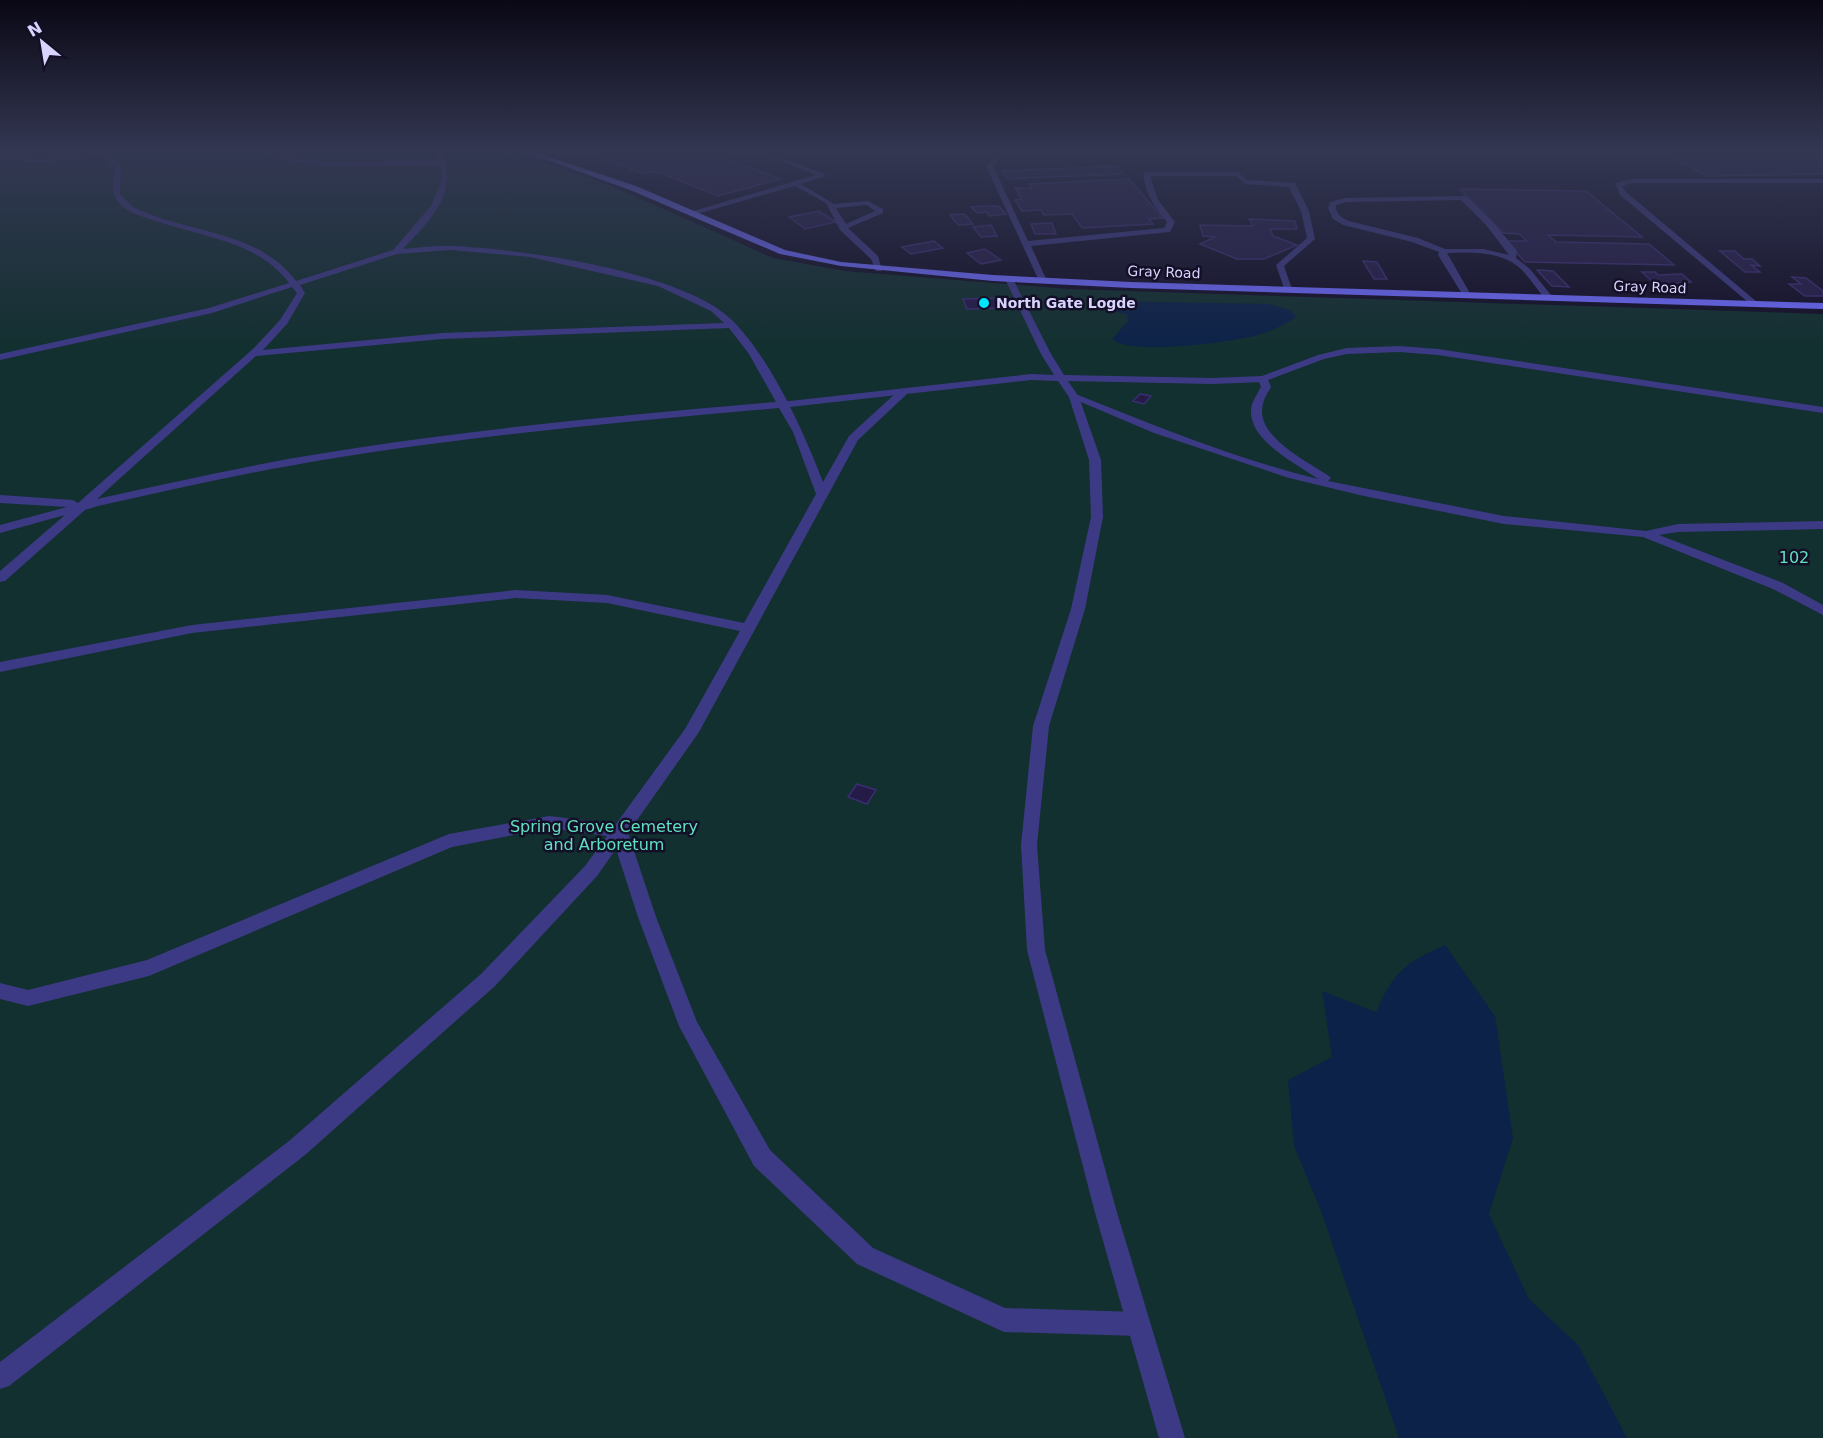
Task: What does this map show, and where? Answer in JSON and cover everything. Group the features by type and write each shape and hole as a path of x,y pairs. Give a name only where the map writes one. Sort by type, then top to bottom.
{"street":[{"path":"0,578 85,505 251,354 294,311 300,293 288,273 265,254 157,218"},
{"path":"396,252 428,218"},
{"name":"Gray Road","path":"703,218 783,252 879,269 1043,281 1823,306"},
{"path":"838,218 843,228 875,258 879,269"},
{"path":"843,228 865,218"},
{"path":"1014,218 1043,281"},
{"path":"1026,244 1167,230 1171,222 1168,218"},
{"path":"1288,290 1280,265 1311,239 1307,218"},
{"path":"1338,218 1346,223 1415,240 1444,251 1476,251 1511,259 1520,264 1548,297"},
{"path":"1484,218 1514,253 1511,259"},
{"path":"1653,218 1754,304"},
{"path":"0,357 189,315 396,252 451,248 496,250 599,268 661,284 693,297 714,309 732,325 753,353 798,432 822,494"},
{"path":"1444,251 1442,255 1467,295"},
{"path":"1009,279 1046,354 1074,397 1095,460 1098,517 1078,609 1041,726 1029,845 1036,950 1138,1324 1172,1438"},
{"path":"251,354 442,336 732,325"},
{"path":"0,529 85,505 228,475 451,438 581,422 902,393 1030,377 1212,381 1263,379 1321,357 1347,351 1399,349 1438,352 1823,410"},
{"path":"0,351 21,353"},
{"path":"1263,379 1266,387 1257,405 1257,425 1274,443 1319,476 1364,493"},
{"path":"0,1377 297,1148 488,980 591,871 691,732 853,438 902,393"},
{"path":"1074,397 1158,431 1278,471 1364,493 1504,520 1645,534 1778,586 1823,612"},
{"path":"0,499 85,505"},
{"path":"1645,534 1678,528 1823,525"},
{"path":"0,667 192,629 516,594 607,599 748,628"},
{"path":"0,992 28,998 149,968 448,841 549,822 619,831"},
{"path":"619,831 647,917 689,1026 762,1158 770,1167 865,1256 1004,1320 1138,1324"}],"green space":[{"name":"Spring Grove Cemetery and Arboretum","path":"0,218 684,218 773,258 845,271 1068,289 1823,314 1823,1438 0,1438"}],"water":[{"path":"1100,301 1268,304 1290,310 1296,317 1273,330 1246,338 1206,344 1139,347 1122,344 1112,339 1128,321 1127,315 1094,304"},
{"path":"1445,945 1495,1016 1513,1138 1489,1214 1529,1299 1578,1345 1627,1438 1399,1438 1321,1211 1294,1146 1288,1080 1332,1057 1322,991 1376,1012 1382,998 1402,970 1420,957"}],"building":[{"path":"790,218 830,218 836,222 805,229"},
{"path":"952,218 968,218 973,224 958,225"},
{"path":"1075,218 1162,218 1149,219 1153,224 1082,228"},
{"path":"1488,218 1619,218 1642,237 1548,235 1556,242 1649,244 1674,265 1525,262 1506,241 1527,241 1519,234 1503,233"},
{"path":"1249,219 1295,221 1297,229 1270,229 1273,236 1297,245 1264,259 1237,259 1200,244 1215,237 1203,236 1200,225 1253,226"},
{"path":"1052,223 1056,234 1035,234 1031,224"},
{"path":"991,225 997,236 981,237 973,227"},
{"path":"934,241 943,248 911,254 902,247"},
{"path":"985,249 1001,260 981,264 967,253"},
{"path":"1720,251 1735,251 1744,259 1752,259 1760,266 1751,265 1760,272 1745,272"},
{"path":"1363,261 1377,262 1387,279 1374,279"},
{"path":"1537,270 1553,271 1569,287 1552,286"},
{"path":"1642,272 1655,272 1658,275 1682,274 1691,282 1672,284 1674,286 1657,286"},
{"path":"1792,277 1806,278 1823,291 1823,296 1805,296 1789,284 1801,284"},
{"name":"North Gate Logde","path":"1001,298 1005,308 967,309 963,299"},
{"path":"1140,394 1151,396 1144,404 1133,401"},
{"path":"857,784 876,790 867,804 848,797"}],"place":[{"name":"North Gate Logde","path":"984,303"}],"park label":[{"name":"102","path":"1794,557"}]}
